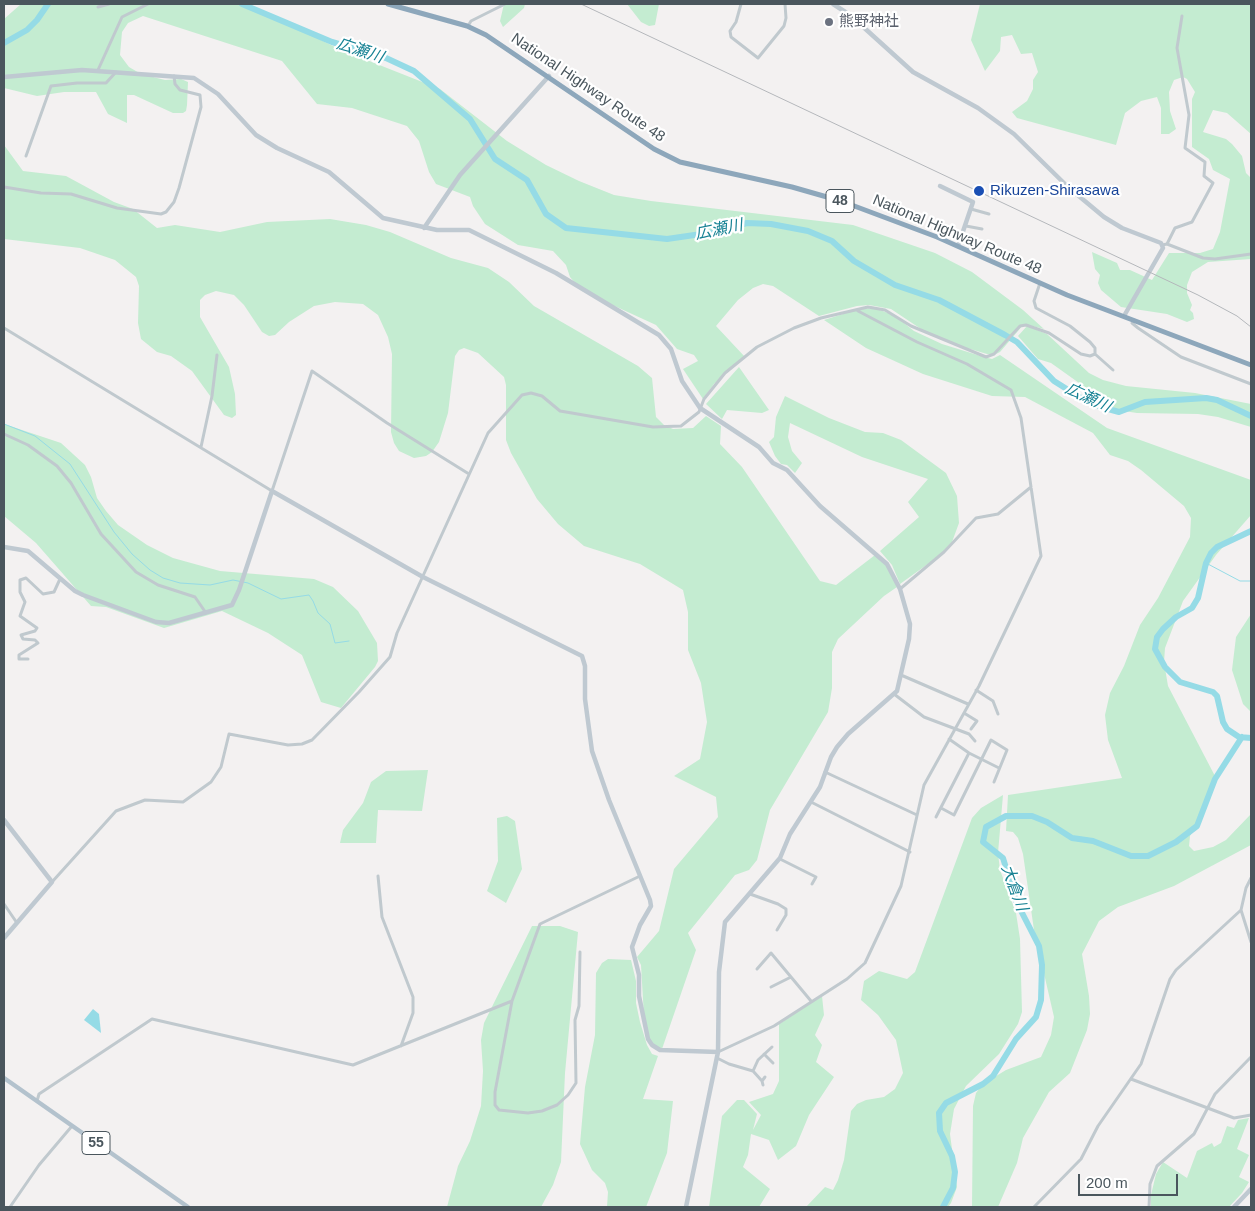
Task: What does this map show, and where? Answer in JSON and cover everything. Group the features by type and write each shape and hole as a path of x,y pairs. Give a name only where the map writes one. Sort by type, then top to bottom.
{"highway":[{"name":"National Highway Route 48","path":"388,4 468,26 498,42 654,149 680,162 821,194 958,246 1040,283 1251,365"}],"main road":[{"name":"55","path":"4,1078 188,1207"}],"street":[{"path":"98,7 109,4"},
{"path":"98,70 122,17 148,4"},
{"path":"468,26 471,21 505,4"},
{"path":"741,4 736,22 730,32 731,37 758,58 784,26 786,18 785,4"},
{"path":"833,4 850,15 913,72 978,108 1014,134 1068,187 1104,217 1122,228 1203,258 1215,259 1251,254"},
{"path":"1124,316 1175,228 1192,222 1213,183 1204,176 1205,162 1185,148 1189,115 1177,48 1182,16"},
{"path":"4,76 98,70 194,78 204,82 218,94 256,135 276,148 329,172 378,215 395,222 424,228 469,230 556,273 659,335 671,349 682,381 700,408 756,444 773,463 793,475 820,506 880,556 900,589 910,630 901,675 894,694 848,734 831,757 820,787 790,834 780,859 728,916 723,927 718,1003 718,1055 686,1207"},
{"path":"26,156 51,86 76,83 106,83 116,72"},
{"path":"4,187 41,193 72,194 117,208 161,214 166,212 174,202 201,107 200,95 180,90 175,84 174,76"},
{"path":"424,228 462,172 549,76"},
{"path":"940,186 973,202 958,246"},
{"path":"971,209 989,214"},
{"path":"966,226 982,229"},
{"path":"1040,283 1034,301 1036,308 1070,326 1095,348 1095,354 1113,370"},
{"path":"4,938 116,811 145,800 183,802 211,782 221,766 229,734 297,746 312,740 390,657 398,633 489,430 522,395 536,394 566,412 653,426 681,426 691,420 704,399 725,373 757,347 794,328 821,318 840,312 858,311 871,307 885,310 911,326 981,356 988,357 994,354 1020,326 1031,326 1049,333 1081,354 1090,356 1095,354"},
{"path":"4,328 272,491 423,577 582,656 585,666 585,699 592,751 608,800 650,900 651,906 640,925 632,947 639,975 638,994 648,1039 653,1047 660,1050 718,1055 774,1026 847,979 864,963 901,886 924,785 976,690 1042,556 1021,418 1009,388 967,364 917,342 858,311"},
{"path":"1134,320 1132,323 1138,328 1188,361 1251,384"},
{"path":"201,447 212,396 217,355"},
{"path":"4,547 28,551 75,591 156,622 169,623 229,607 234,601 312,371 387,423 470,474"},
{"path":"4,434 28,446 57,466 71,483 101,534 136,572 158,585 195,597 206,613"},
{"path":"900,589 955,542 976,518 998,514 1031,487"},
{"path":"28,659 19,659 19,655 37,644 37,640 23,639 21,635 35,631 37,628 20,616 25,602 20,592 20,580 26,578 43,594 54,592 60,579"},
{"path":"901,675 968,704"},
{"path":"976,690 993,701 998,714"},
{"path":"894,694 924,717 969,734 975,741"},
{"path":"964,713 977,721 971,729"},
{"path":"949,739 969,753 999,768"},
{"path":"941,808 954,816 991,740 1007,750 994,782"},
{"path":"936,817 969,753"},
{"path":"825,772 917,815"},
{"path":"811,802 910,852"},
{"path":"4,820 52,882"},
{"path":"780,859 816,877 812,884"},
{"path":"378,876 382,917 413,997 413,1013 401,1046"},
{"path":"580,952 579,1006 575,1020 576,1083 568,1096 557,1105 528,1114 499,1110 495,1105 512,1001 529,950 543,921 641,876"},
{"path":"1251,878 1246,888 1241,910 1251,942"},
{"path":"750,894 778,904 786,909 786,916 777,930"},
{"path":"4,904 18,923"},
{"path":"1034,1207 1081,1159 1098,1126 1131,1079 1148,1050 1172,975 1241,910"},
{"path":"757,969 771,953 811,1001"},
{"path":"771,987 791,977"},
{"path":"37,1100 39,1094 152,1019 353,1066 512,1001"},
{"path":"753,1071 758,1060 772,1047"},
{"path":"764,1054 773,1063"},
{"path":"718,1055 728,1064 732,1071"},
{"path":"1149,1207 1150,1184 1157,1166 1194,1134 1219,1089 1251,1057"},
{"path":"728,1064 753,1071 762,1083 765,1077"},
{"path":"1131,1079 1234,1118 1251,1115"},
{"path":"10,1207 38,1165 72,1126"},
{"path":"1234,1207 1251,1189"}],"green space":[{"path":"21,4 249,4 339,49 440,89 507,141 546,165 579,181 614,195 651,201 853,225 935,253 972,272 1023,310 1044,329 1024,324 1000,352 994,355 987,354 950,343 924,331 891,309 869,305 857,306 819,316 773,286 763,284 753,288 738,300 716,326 745,357 714,384 703,399 683,369 698,361 694,355 677,349 656,325 582,291 570,277 566,265 553,251 518,245 485,224 473,206 470,197 436,184 429,172 419,141 407,126 352,108 317,104 282,61 143,16 128,23 122,32 120,55 129,67 141,74 165,80 181,79 188,82 187,105 186,111 183,113 173,113 134,95 127,95 127,123 108,114 96,92 64,92 37,96 4,88 4,19"},
{"path":"504,4 525,4 524,8 503,27 500,21"},
{"path":"627,4 659,4 655,25 649,26 641,22"},
{"path":"980,4 1251,4 1251,134 1227,113 1213,110 1203,132 1226,139 1232,144 1242,156 1246,173 1251,178 1251,259 1208,262 1192,272 1187,285 1187,293 1192,305 1190,310 1193,313 1194,319 1187,322 1167,314 1121,307 1101,290 1098,283 1100,275 1095,269 1092,252 1117,263 1120,270 1130,270 1152,280 1169,253 1200,253 1213,249 1220,232 1230,179 1213,170 1209,159 1192,147 1192,99 1195,92 1187,79 1183,77 1174,80 1169,92 1170,111 1176,129 1169,134 1161,134 1161,108 1157,97 1141,101 1125,113 1116,145 1017,118 1012,112 1027,101 1033,89 1033,80 1038,72 1032,53 1021,54 1012,35 1001,37 1000,51 985,71 971,40"},
{"path":"4,145 23,171 66,176 114,202 133,209 157,228 175,225 220,232 267,222 330,219 366,225 390,232 451,258 488,268 509,282 534,306 638,366 652,378 656,417 664,425 673,429 693,428 706,416 721,426 720,444 742,467 820,581 836,585 875,555 889,568 897,587 884,596 838,639 832,652 832,688 828,712 770,810 757,860 749,870 735,875 688,933 696,950 662,1049 653,1045 648,1035 644,1017 641,965 637,957 659,931 674,869 718,817 716,797 674,776 700,759 707,722 701,683 688,650 688,612 683,590 640,564 584,546 558,524 537,499 511,453 506,440 506,385 504,377 478,353 464,348 459,350 455,356 448,413 439,442 432,452 426,456 414,458 399,451 394,443 391,432 392,354 388,337 378,315 363,304 335,302 314,306 289,322 275,335 269,336 262,332 244,305 234,295 216,291 205,295 200,300 200,317 229,367 235,394 236,415 232,418 224,415 192,371 171,356 157,352 141,339 138,323 139,286 136,277 115,260 80,248 4,239"},
{"path":"874,308 894,315 914,331 942,344 992,359 1000,355 1107,428 1251,480 1251,515 1216,555 1183,601 1165,648 1164,662 1168,686 1216,778 1210,799 1190,836 1189,846 1194,851 1213,847 1226,840 1251,814 1251,845 1174,886 1118,907 1099,921 1082,954 1089,996 1090,1014 1087,1030 1070,1073 1049,1092 1023,1138 1017,1163 998,1207 972,1207 973,1106 976,1093 983,1084 1006,1070 1041,1057 1051,1035 1054,1017 1034,930 1023,854 1018,838 1013,832 1006,831 1008,795 1122,778 1108,740 1105,715 1110,693 1124,666 1140,625 1158,598 1190,537 1191,518 1184,506 1141,470 1128,461 1110,455 1093,433 1025,397 992,396 923,374 866,348 824,320 859,309"},
{"path":"1027,326 1047,334 1089,373 1103,380 1126,386 1195,393 1251,404 1251,427 1218,417 1198,414 1137,413 1117,410 1051,363 1038,359 1018,336"},
{"path":"739,367 769,410 762,413 727,410 722,419 706,404"},
{"path":"785,396 829,418 865,432 883,433 901,440 946,473 957,496 959,523 952,542 939,556 900,584 892,565 880,551 919,517 908,502 928,479 862,457 790,423 788,437 792,451 802,463 795,473 787,465 781,464 769,442 774,437 776,417"},
{"path":"4,424 61,443 85,465 91,477 97,498 118,525 147,545 173,558 220,571 314,579 333,587 358,611 377,643 378,661 375,667 341,708 321,702 302,655 268,633 222,611 164,628 106,607 91,606 36,543 4,516"},
{"path":"1251,614 1251,712 1243,704 1232,670 1236,637"},
{"path":"428,770 422,811 378,810 376,843 340,843 343,830 363,803 371,782 386,771"},
{"path":"1003,795 998,853 1000,870 1016,913 1020,939 1022,1012 1018,1024 999,1054 966,1086 954,1109 950,1134 957,1187 951,1203 948,1207 806,1207 825,1187 833,1190 838,1180 844,1160 851,1111 857,1104 866,1100 884,1097 895,1089 903,1073 896,1040 878,1015 861,1000 864,981 879,971 907,979 915,972 972,818 981,808"},
{"path":"507,816 515,821 522,869 506,903 487,891 498,861 497,818"},
{"path":"532,926 560,926 578,932 565,1073 561,1162 553,1185 541,1207 447,1207 458,1166 470,1141 481,1106 483,1071 481,1040 484,1023"},
{"path":"608,959 631,960 636,981 636,1003 640,1022 647,1045 652,1054 658,1056 643,1099 673,1101 667,1153 646,1207 607,1207 608,1192 605,1183 592,1170 580,1144 585,1087 595,1035 596,973 602,963"},
{"path":"822,996 824,1015 815,1035 822,1045 816,1062 834,1077 809,1115 796,1146 778,1160 769,1140 751,1134 748,1155 743,1167 770,1189 759,1207 709,1207 722,1116 737,1100 744,1100 757,1114 753,1130 761,1115 749,1102 773,1094 779,1081 779,1024"},
{"path":"1249,1118 1237,1149 1249,1155 1239,1177 1249,1182 1229,1207 1151,1207 1151,1195 1156,1174 1163,1162 1187,1178 1197,1151 1212,1143 1214,1147 1221,1143 1227,1126 1234,1128 1238,1120"}],"water":[{"path":"93,1009 99,1014 101,1033 84,1020"}],"waterway":[{"name":"広瀬川","path":"4,43 27,30 48,4"},
{"name":"広瀬川","path":"242,4 332,42 386,58 414,71 470,119 495,159 527,180 546,214 566,228 667,239 715,232 747,223 771,224 808,231 832,241 854,261 895,285 939,300 1017,342 1054,381 1081,398 1101,407 1119,412 1145,402 1206,398 1217,400 1251,416"},
{"path":"4,424 35,436 70,464 114,532 132,554 150,570 163,578 180,583 210,585 233,580 248,583 281,599 309,595 318,613 330,624 335,643 349,641"},
{"name":"広瀬川","path":"1251,531 1217,547 1211,553 1206,563 1198,598 1192,608 1176,617 1163,629 1157,637 1155,649 1165,667 1180,682 1213,692 1217,696 1223,722 1227,729 1239,737 1251,738"},
{"path":"1206,563 1240,581 1251,581"},
{"name":"大倉川","path":"943,1207 953,1188 955,1172 952,1156 940,1131 939,1113 946,1103 983,1084 993,1076 1016,1039 1036,1017 1041,1000 1042,965 1039,946 1016,901 1003,858 983,842 986,827 1006,816 1032,816 1047,822 1072,838 1093,841 1131,856 1148,856 1176,842 1197,826 1215,779 1242,737"}],"railway":[{"path":"581,4 1198,295 1237,316 1251,327"}],"place":[{"name":"熊野神社","path":"829,22"},
{"name":"Rikuzen-Shirasawa","path":"979,191"}]}
